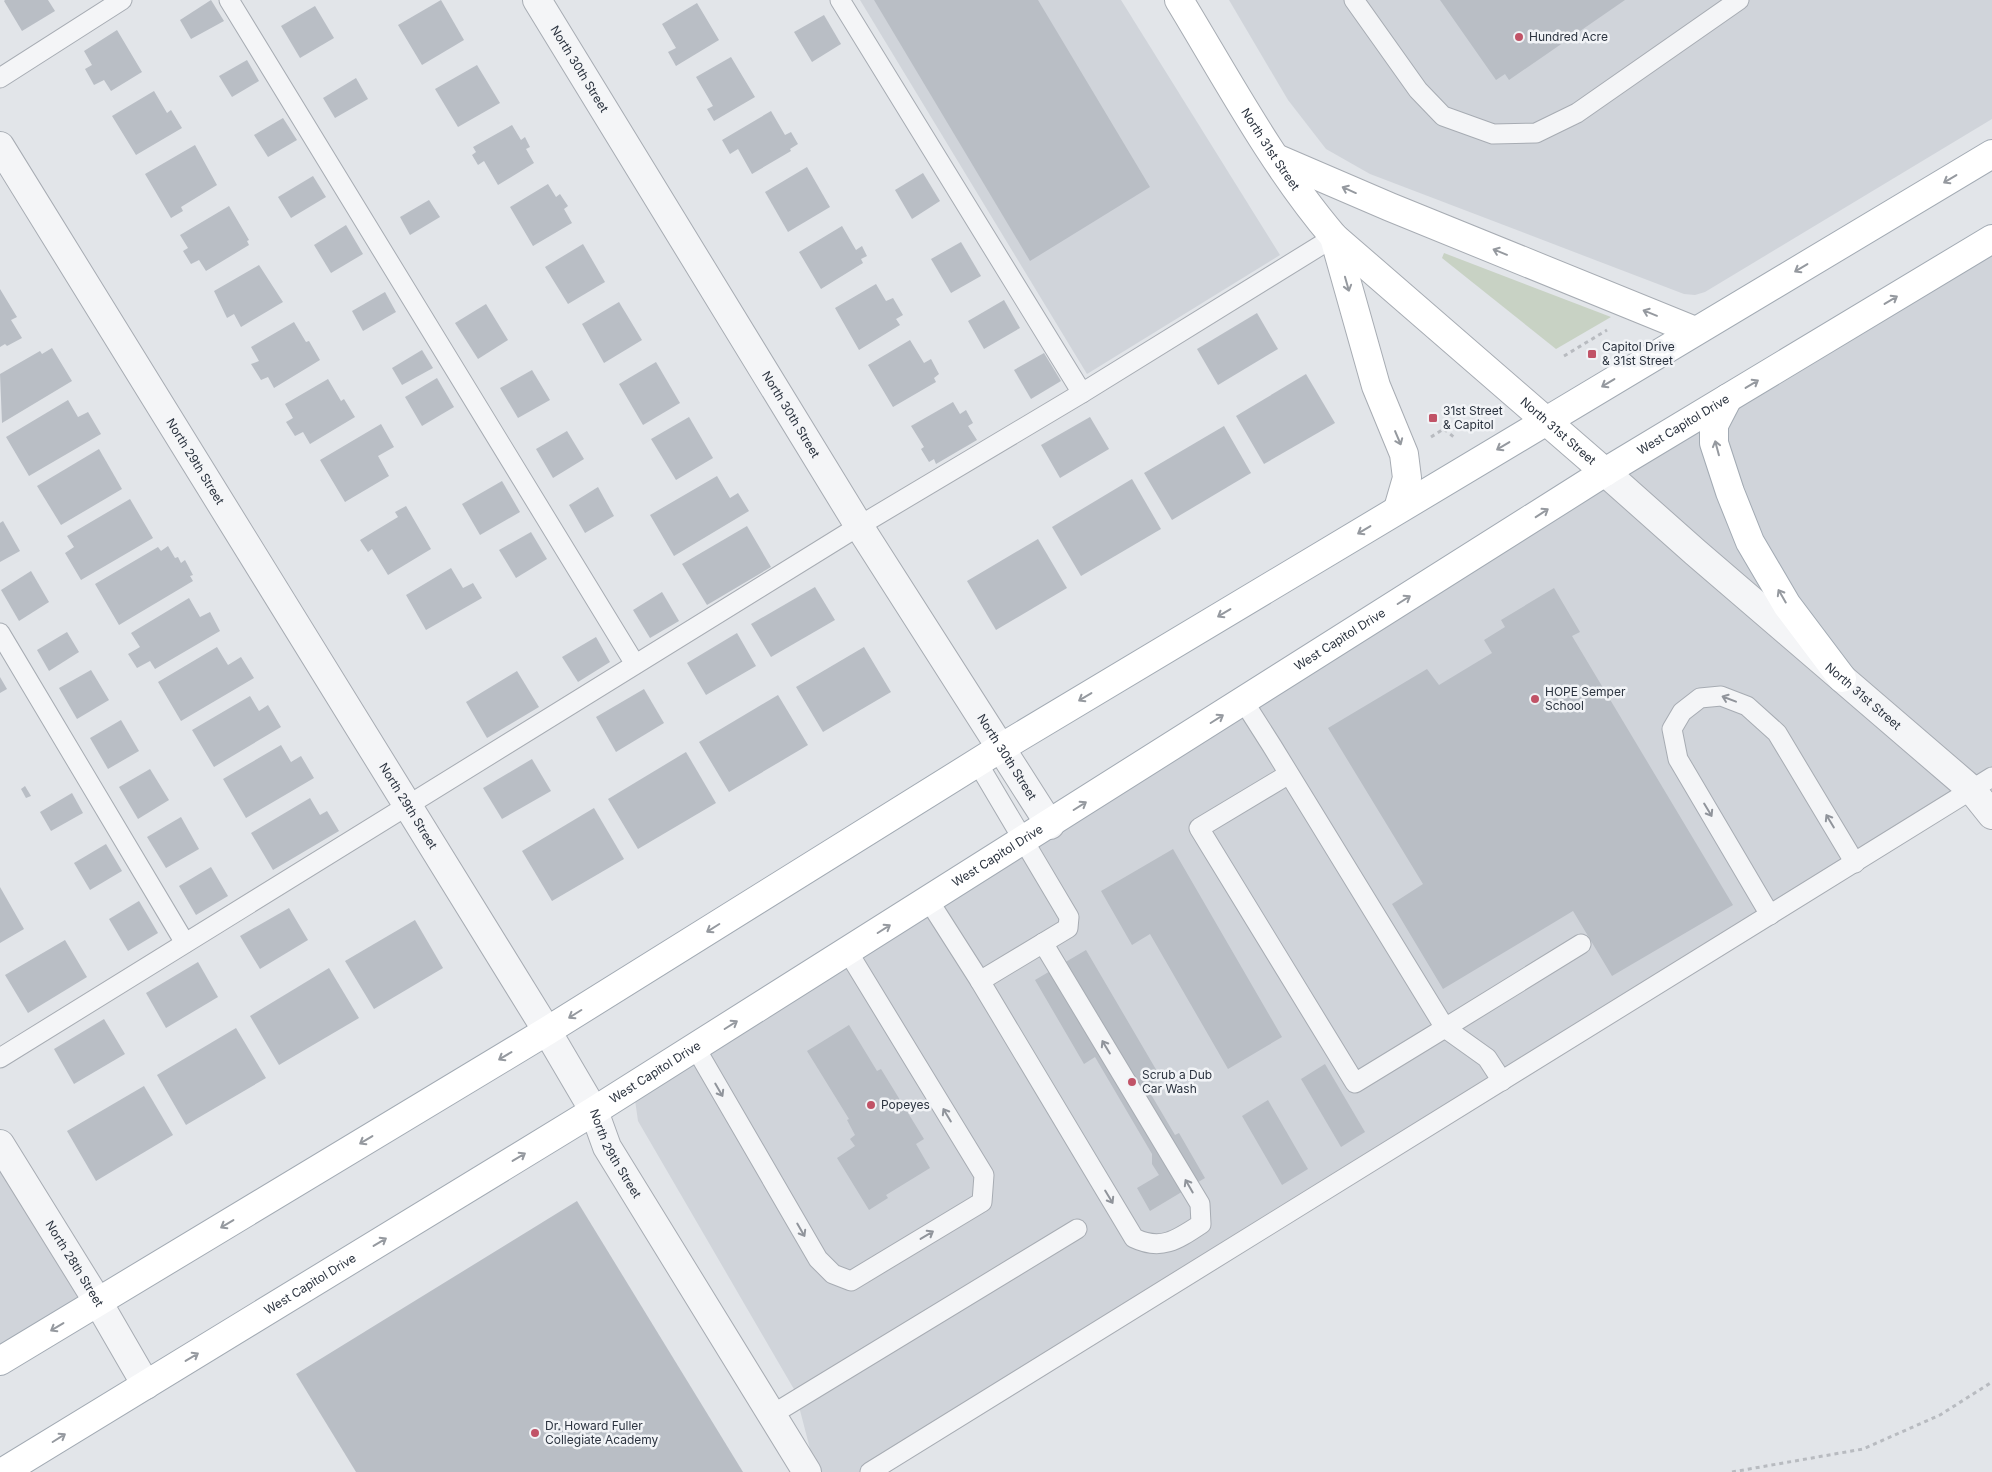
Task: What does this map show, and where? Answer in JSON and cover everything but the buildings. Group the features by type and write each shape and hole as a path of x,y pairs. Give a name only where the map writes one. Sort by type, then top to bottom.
{"main road":[{"name":"North 31st Street","path":"1179,0 1276,158 1319,220 1334,237 1605,472"},
{"path":"0,1361 547,1031 988,756 1992,154"},
{"path":"1276,158 1390,207 1695,331"},
{"path":"1334,237 1376,386 1404,454 1407,478 1398,509"},
{"name":"West Capitol Drive","path":"14,1469 146,1385 594,1111 848,952 1605,472 1992,239"},
{"path":"1728,398 1714,425 1714,443 1730,492 1750,542 1787,605 1842,678"}],"street":[{"name":"North 30th Street","path":"537,0 859,526 988,756 1050,825"},
{"name":"North 29th Street","path":"0,146 547,1031 594,1111 608,1147 807,1472"},
{"name":"North 31st Street","path":"1605,472 1842,678 1982,784 1992,815"},
{"name":"North 28th Street","path":"0,1144 98,1302 146,1385"}],"lane":[{"path":"0,78 122,0"},
{"path":"229,0 636,664"},
{"path":"840,0 1082,393"},
{"path":"1354,0 1418,90 1443,116 1493,134 1536,133 1577,113 1739,0"},
{"path":"0,1058 859,526 1082,393 1334,237"},
{"path":"0,633 185,944"},
{"path":"1770,915 1678,759 1672,729 1682,712 1700,698 1721,696 1746,706 1777,733 1855,863"},
{"path":"1244,702 1445,1028 1487,1058 1502,1081"},
{"path":"980,981 1068,928 1069,917 1024,841 988,756"},
{"path":"1289,774 1199,828 1355,1083 1581,944"},
{"path":"870,1472 1982,784"},
{"path":"928,901 980,981 1134,1238 1146,1244 1157,1245 1179,1239 1201,1224 1200,1204 1043,943"},
{"path":"695,1047 818,1259 833,1274 851,1281 982,1202 984,1175 848,952"},
{"path":"772,1414 1077,1229"}],"path":[{"path":"1564,356 1613,327"},
{"path":"1430,438 1450,425"},
{"path":"1444,429 1462,443"},
{"path":"1732,1472 1863,1449 1940,1414 1992,1382"}],"shaded area":[{"path":"860,0 1121,0 1280,255 1087,374"},
{"path":"1229,0 1992,0 1992,119 1705,292 1695,295 1684,294 1370,174 1326,149 1288,100"},
{"path":"1992,239 1992,777 870,1472 816,1472 795,1391 638,1121 633,1086"},
{"path":"0,1144 98,1302 0,1361"}],"green space":[{"path":"1444,253 1611,317 1556,349 1442,258"}],"place":[{"name":"Hundred Acre","path":"1519,37"},
{"name":"Capitol Drive & 31st Street","path":"1592,354"},
{"name":"31st Street & Capitol","path":"1433,418"},
{"name":"HOPE Semper School","path":"1535,699"},
{"name":"Scrub a Dub Car Wash","path":"1132,1082"},
{"name":"Popeyes","path":"871,1105"},
{"name":"Dr. Howard Fuller Collegiate Academy","path":"535,1433"}]}
